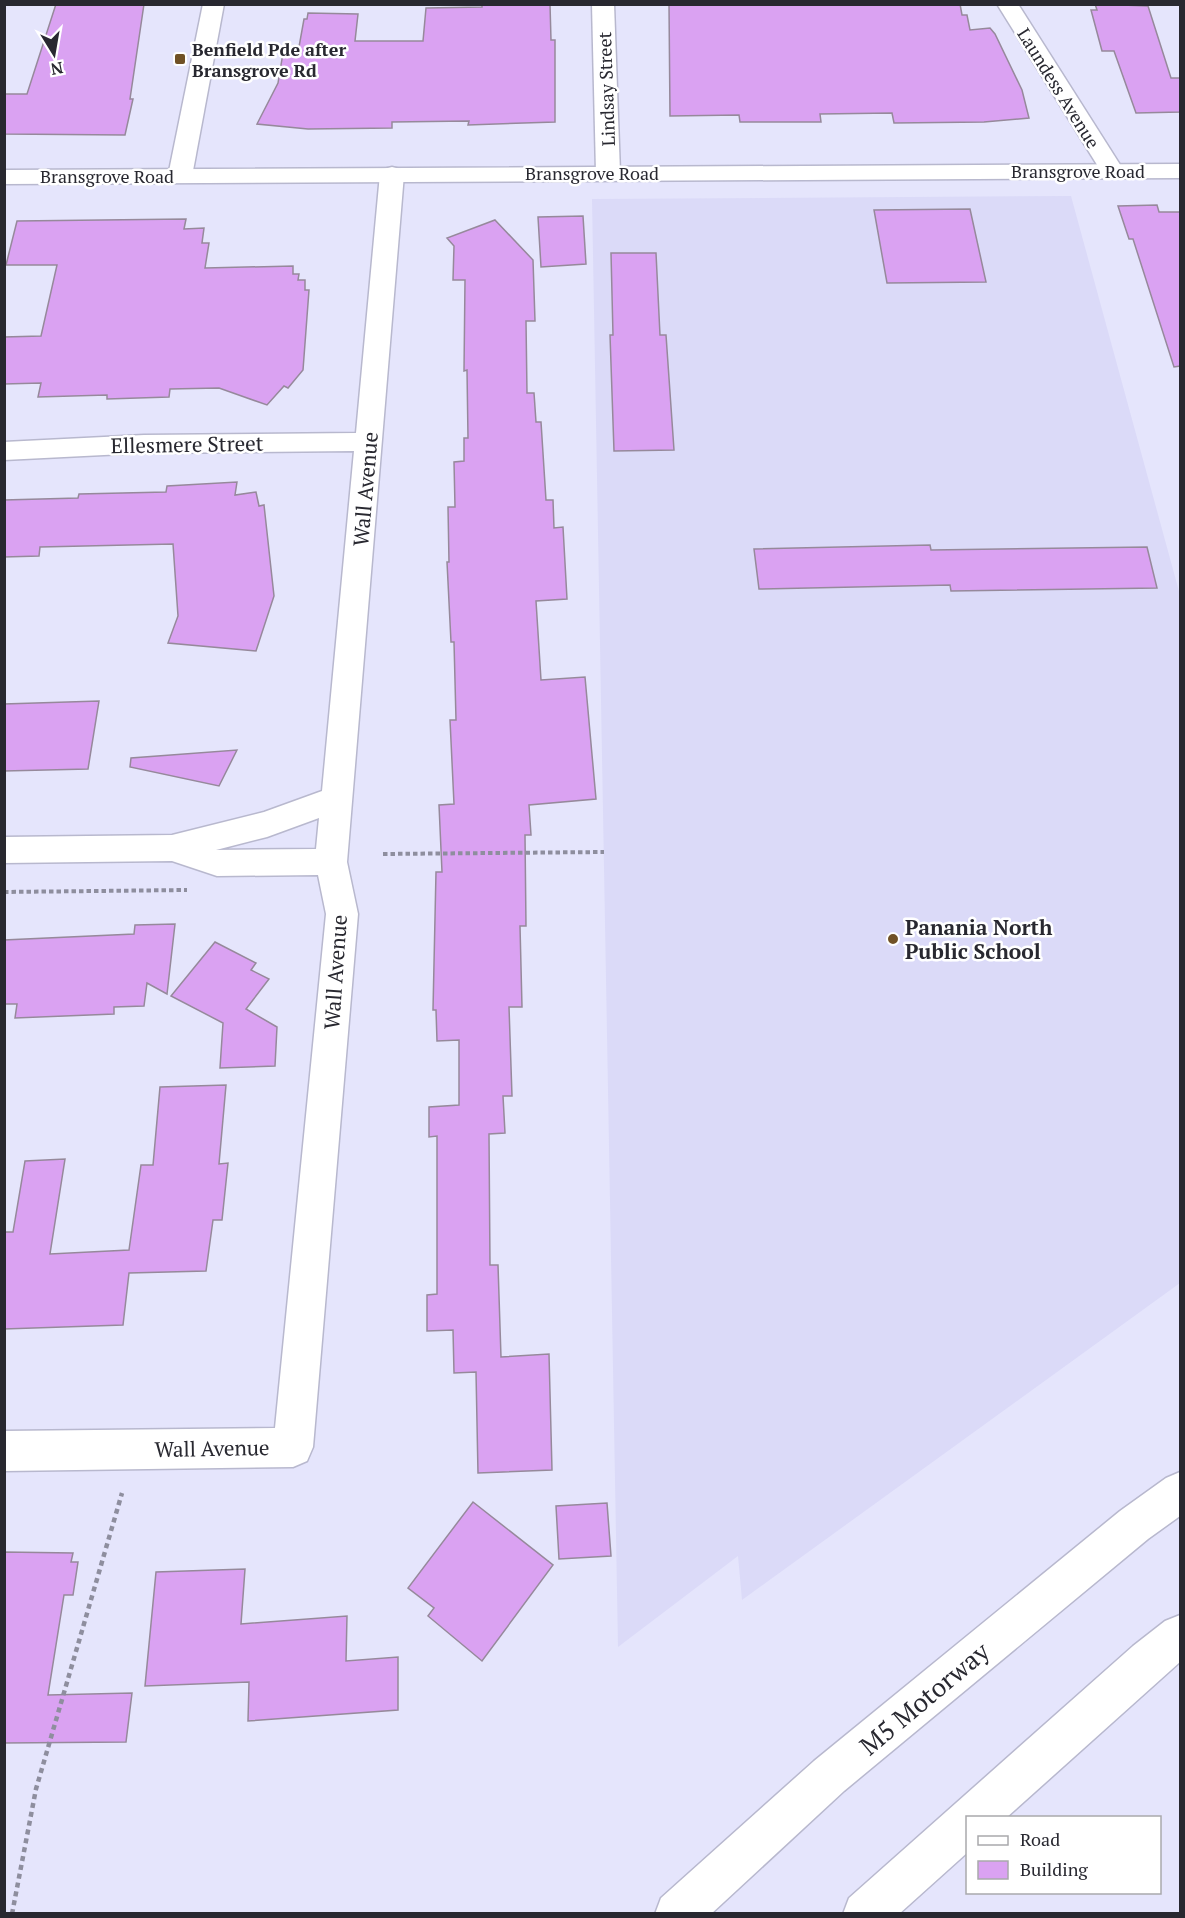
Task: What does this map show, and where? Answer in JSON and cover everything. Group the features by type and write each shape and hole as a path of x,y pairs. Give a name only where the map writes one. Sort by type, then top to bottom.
{"main road":[{"path":"180,176 214,4"},
{"name":"Lindsay Street","path":"603,4 608,173"},
{"name":"Laundess Avenue","path":"1007,4 1112,171"},
{"name":"Bransgrove Road","path":"4,177 1180,171"},
{"name":"Wall Avenue","path":"4,1451 293,1447 342,914 331,862 392,174"},
{"name":"Ellesmere Street","path":"4,451 144,444 369,442"},
{"path":"4,850 172,848 267,824 336,799"},
{"path":"172,848 217,863 331,862"},
{"name":"M5 Motorway","path":"676,1914 829,1776 1134,1525 1180,1492"},
{"path":"975,1816 1148,1661 1180,1636"},
{"path":"865,1914 966,1824"}],"path":[{"path":"383,854 604,852"},
{"path":"4,892 191,890"},
{"path":"12,1914 36,1789 122,1493"}],"shaded area":[{"name":"Panania North Public School","path":"1071,196 1180,595 1180,1283 742,1600 738,1556 618,1647 592,199"}],"building":[{"path":"56,4 144,4 130,99 133,99 125,135 4,134 4,94 27,94"},
{"path":"482,4 550,4 551,40 555,40 555,122 468,125 469,121 392,122 392,128 308,129 257,124 278,83 283,53 288,53 289,47 299,47 304,19 307,19 308,13 358,14 355,41 423,41 426,8 482,7"},
{"path":"669,4 960,4 962,15 967,15 970,30 990,28 995,34 1022,90 1029,118 984,122 894,123 892,113 820,114 821,122 740,122 739,115 670,116"},
{"path":"1095,4 1148,6 1171,78 1180,78 1180,112 1136,113 1114,51 1102,51 1091,10 1097,10"},
{"path":"1157,205 1159,212 1180,212 1180,366 1174,367 1133,239 1129,239 1118,206"},
{"path":"970,209 986,282 887,283 874,210"},
{"path":"583,216 586,264 541,267 538,217"},
{"path":"186,219 184,229 204,228 202,243 209,243 205,268 293,266 293,274 299,274 298,280 305,280 305,290 309,290 303,370 288,388 284,386 267,405 219,388 170,389 169,397 107,399 107,395 38,397 41,383 4,384 4,337 41,336 57,265 6,265 17,221"},
{"path":"495,220 533,260 535,321 526,321 527,393 534,393 536,422 541,422 546,500 553,500 554,528 563,527 567,599 536,601 541,680 585,677 596,799 529,805 531,835 525,835 526,926 520,926 522,1007 509,1007 512,1096 503,1096 505,1133 489,1134 490,1265 498,1265 501,1357 549,1354 552,1470 478,1473 476,1372 454,1373 453,1330 427,1331 427,1295 437,1294 437,1136 429,1137 429,1107 459,1105 459,1040 437,1041 436,1010 433,1010 436,872 442,872 439,805 454,804 450,720 456,720 454,642 451,642 447,562 449,562 448,507 455,507 454,462 464,461 464,438 468,438 467,370 464,371 465,280 453,280 454,246 447,238"},
{"path":"611,253 656,253 660,335 666,335 674,450 614,451 610,335 613,335"},
{"path":"237,482 235,495 256,492 259,506 264,505 274,596 256,651 168,643 178,616 173,544 40,547 39,556 4,557 4,500 78,498 79,494 166,492 167,486"},
{"path":"930,545 931,550 1147,547 1157,588 951,591 950,585 759,589 754,549"},
{"path":"99,701 88,769 4,771 4,704"},
{"path":"237,750 219,786 130,767 131,758"},
{"path":"175,924 167,994 147,983 144,1006 114,1007 114,1014 15,1018 17,1004 4,1004 4,940 134,934 135,925"},
{"path":"215,942 256,963 251,970 269,979 246,1009 277,1027 275,1066 220,1068 223,1023 171,996"},
{"path":"226,1085 219,1164 228,1163 222,1220 213,1220 206,1271 129,1273 123,1325 4,1329 4,1232 13,1232 25,1161 65,1159 50,1254 129,1250 141,1165 153,1165 160,1087"},
{"path":"473,1502 553,1565 482,1661 428,1616 434,1608 408,1588"},
{"path":"607,1503 611,1556 559,1559 556,1506"},
{"path":"4,1552 73,1553 71,1562 78,1562 73,1595 64,1595 48,1695 132,1693 126,1742 4,1743"},
{"path":"245,1569 241,1624 347,1616 346,1661 398,1657 398,1710 248,1721 249,1682 145,1686 156,1572"}],"place":[{"name":"Benfield Pde after Bransgrove Rd","path":"180,59"},
{"name":"Panania North Public School","path":"893,939"}]}
